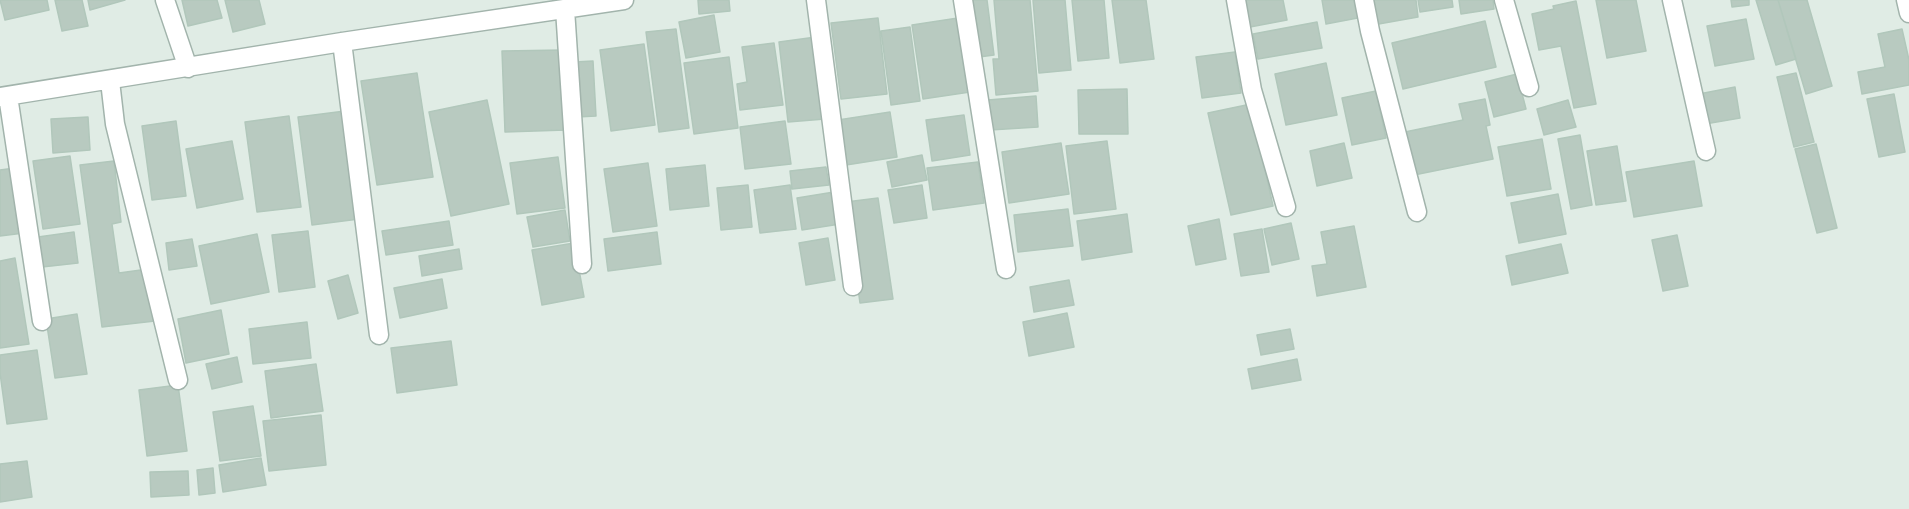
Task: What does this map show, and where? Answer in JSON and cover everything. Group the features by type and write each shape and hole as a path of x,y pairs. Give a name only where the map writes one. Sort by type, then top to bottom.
{"street":[{"path":"165,0 188,68"},
{"path":"42,321 4,97 342,42 624,0"},
{"path":"816,0 853,286"},
{"path":"963,0 1006,269"},
{"path":"1236,0 1252,90 1286,207"},
{"path":"1365,0 1370,31 1417,212"},
{"path":"1504,0 1529,87"},
{"path":"1672,0 1706,150"},
{"path":"1906,0 1909,13"},
{"path":"565,9 582,264"},
{"path":"342,42 379,335"},
{"path":"110,81 115,124 178,380"}],"building":[{"path":"0,0 47,0 49,10 5,20"},
{"path":"55,0 82,0 88,26 62,31"},
{"path":"88,0 125,0 90,10"},
{"path":"182,0 217,0 222,18 188,26"},
{"path":"225,0 259,0 265,24 233,32"},
{"path":"698,0 729,0 730,11 699,14"},
{"path":"972,0 987,0 994,55 979,57"},
{"path":"994,0 1030,0 1038,91 996,95 993,59 999,59"},
{"path":"1033,0 1065,0 1071,70 1039,73"},
{"path":"1072,0 1104,0 1109,58 1078,61"},
{"path":"1112,0 1146,0 1154,59 1120,63"},
{"path":"1245,0 1283,0 1287,20 1250,27"},
{"path":"1322,0 1360,0 1363,17 1326,24"},
{"path":"1369,0 1416,0 1418,17 1373,25"},
{"path":"1418,0 1452,0 1453,7 1420,12"},
{"path":"1459,0 1493,0 1494,9 1461,14"},
{"path":"1596,0 1636,0 1646,51 1607,58"},
{"path":"1731,0 1749,0 1749,5 1732,7"},
{"path":"1756,0 1778,0 1796,59 1776,65"},
{"path":"1778,0 1807,0 1832,86 1806,94"},
{"path":"1576,1 1596,104 1574,108 1561,46 1539,50 1532,14"},
{"path":"714,15 720,52 686,58 679,22"},
{"path":"878,18 887,94 841,99 831,23"},
{"path":"958,18 970,92 923,99 912,25"},
{"path":"1746,19 1754,59 1715,66 1707,26"},
{"path":"1485,21 1496,67 1403,89 1392,43"},
{"path":"1317,22 1322,48 1258,59 1253,34"},
{"path":"910,27 920,101 891,105 881,31"},
{"path":"676,29 689,128 659,132 646,32"},
{"path":"1902,29 1909,60 1909,85 1862,94 1858,72 1885,67 1878,34"},
{"path":"816,37 825,119 788,122 779,42"},
{"path":"774,43 783,105 740,110 737,84 747,82 742,47"},
{"path":"644,44 655,125 611,131 600,50"},
{"path":"563,50 566,130 505,132 502,51"},
{"path":"1235,52 1241,93 1202,98 1196,57"},
{"path":"729,57 738,128 694,134 684,63"},
{"path":"593,61 596,116 577,117 574,62"},
{"path":"1326,63 1337,115 1286,125 1275,74"},
{"path":"417,73 433,177 377,185 361,81"},
{"path":"1796,73 1814,142 1794,147 1777,77"},
{"path":"1517,74 1526,109 1494,117 1485,82"},
{"path":"1735,87 1740,118 1705,124 1699,94"},
{"path":"1127,89 1128,134 1079,134 1078,90"},
{"path":"1376,91 1386,138 1352,145 1342,98"},
{"path":"1894,94 1905,152 1879,157 1867,99"},
{"path":"1036,96 1038,127 990,130 988,100"},
{"path":"1485,99 1490,125 1486,126 1493,159 1414,175 1405,132 1463,120 1459,104"},
{"path":"487,100 509,204 451,216 429,112"},
{"path":"1568,100 1576,127 1544,135 1537,109"},
{"path":"1251,104 1273,206 1231,215 1208,113"},
{"path":"345,111 359,219 312,225 298,117"},
{"path":"890,112 897,157 846,165 838,120"},
{"path":"964,115 970,155 932,161 926,120"},
{"path":"289,116 301,207 257,212 245,122"},
{"path":"88,117 90,150 53,153 51,119"},
{"path":"176,121 186,196 152,200 142,126"},
{"path":"785,121 791,164 745,169 740,127"},
{"path":"1580,135 1592,205 1571,209 1558,139"},
{"path":"1542,139 1551,189 1507,196 1498,147"},
{"path":"232,141 243,199 197,208 186,149"},
{"path":"1107,141 1116,209 1074,214 1066,146"},
{"path":"1061,143 1069,194 1009,203 1002,152"},
{"path":"1344,143 1352,178 1317,186 1310,151"},
{"path":"1816,144 1837,228 1817,233 1795,149"},
{"path":"1617,146 1626,201 1596,205 1587,151"},
{"path":"922,155 927,180 892,187 887,162"},
{"path":"70,156 80,224 43,229 33,161"},
{"path":"558,157 565,208 517,214 510,163"},
{"path":"114,161 121,222 112,224 119,273 148,269 155,321 102,327 80,165"},
{"path":"1694,161 1702,206 1634,217 1626,172"},
{"path":"978,162 984,203 933,210 927,168"},
{"path":"648,163 657,226 613,232 604,169"},
{"path":"705,165 709,206 670,210 666,169"},
{"path":"826,167 829,185 792,189 790,171"},
{"path":"15,168 24,233 0,236 0,170"},
{"path":"748,185 752,227 721,230 717,188"},
{"path":"790,185 796,229 760,233 754,190"},
{"path":"922,185 927,218 894,223 888,190"},
{"path":"834,192 840,224 802,230 797,198"},
{"path":"1558,194 1566,234 1519,243 1511,203"},
{"path":"878,198 893,299 860,303 846,202"},
{"path":"1068,209 1073,246 1018,252 1014,215"},
{"path":"565,210 570,241 533,247 527,217"},
{"path":"1127,214 1132,252 1082,260 1077,221"},
{"path":"1219,219 1226,259 1196,265 1188,226"},
{"path":"449,221 453,245 386,255 382,231"},
{"path":"1291,223 1299,259 1272,265 1264,229"},
{"path":"1354,226 1366,287 1317,296 1312,266 1327,264 1321,232"},
{"path":"1262,229 1269,272 1241,276 1234,234"},
{"path":"308,231 315,287 279,292 272,235"},
{"path":"74,232 78,263 42,267 38,237"},
{"path":"657,232 661,264 608,271 604,239"},
{"path":"257,234 269,292 211,304 199,246"},
{"path":"1677,235 1688,286 1663,291 1652,240"},
{"path":"828,238 835,280 806,285 799,243"},
{"path":"192,239 197,266 169,270 166,243"},
{"path":"574,243 584,297 542,305 532,250"},
{"path":"1561,244 1568,273 1512,285 1506,256"},
{"path":"459,249 462,269 422,276 419,256"},
{"path":"15,258 29,344 0,348 0,261"},
{"path":"348,275 358,313 338,319 328,281"},
{"path":"442,279 447,308 400,318 394,288"},
{"path":"1069,280 1074,305 1034,312 1030,287"},
{"path":"221,310 229,354 186,363 178,319"},
{"path":"1067,313 1074,347 1029,356 1023,322"},
{"path":"77,314 87,374 55,378 46,319"},
{"path":"307,322 311,358 253,364 249,329"},
{"path":"1290,329 1294,349 1261,355 1257,335"},
{"path":"451,341 457,385 397,393 391,348"},
{"path":"37,350 47,419 7,424 0,373 0,355"},
{"path":"237,357 242,382 212,389 206,364"},
{"path":"1297,359 1301,380 1252,389 1248,369"},
{"path":"316,364 323,411 271,418 265,371"},
{"path":"178,385 187,451 147,456 139,390"},
{"path":"253,406 261,456 220,461 213,412"},
{"path":"321,415 326,465 269,471 263,421"},
{"path":"261,458 266,485 223,492 219,465"},
{"path":"27,461 32,497 0,502 0,464"},
{"path":"213,468 215,493 199,495 197,470"},
{"path":"188,471 189,495 151,497 150,472"}]}
